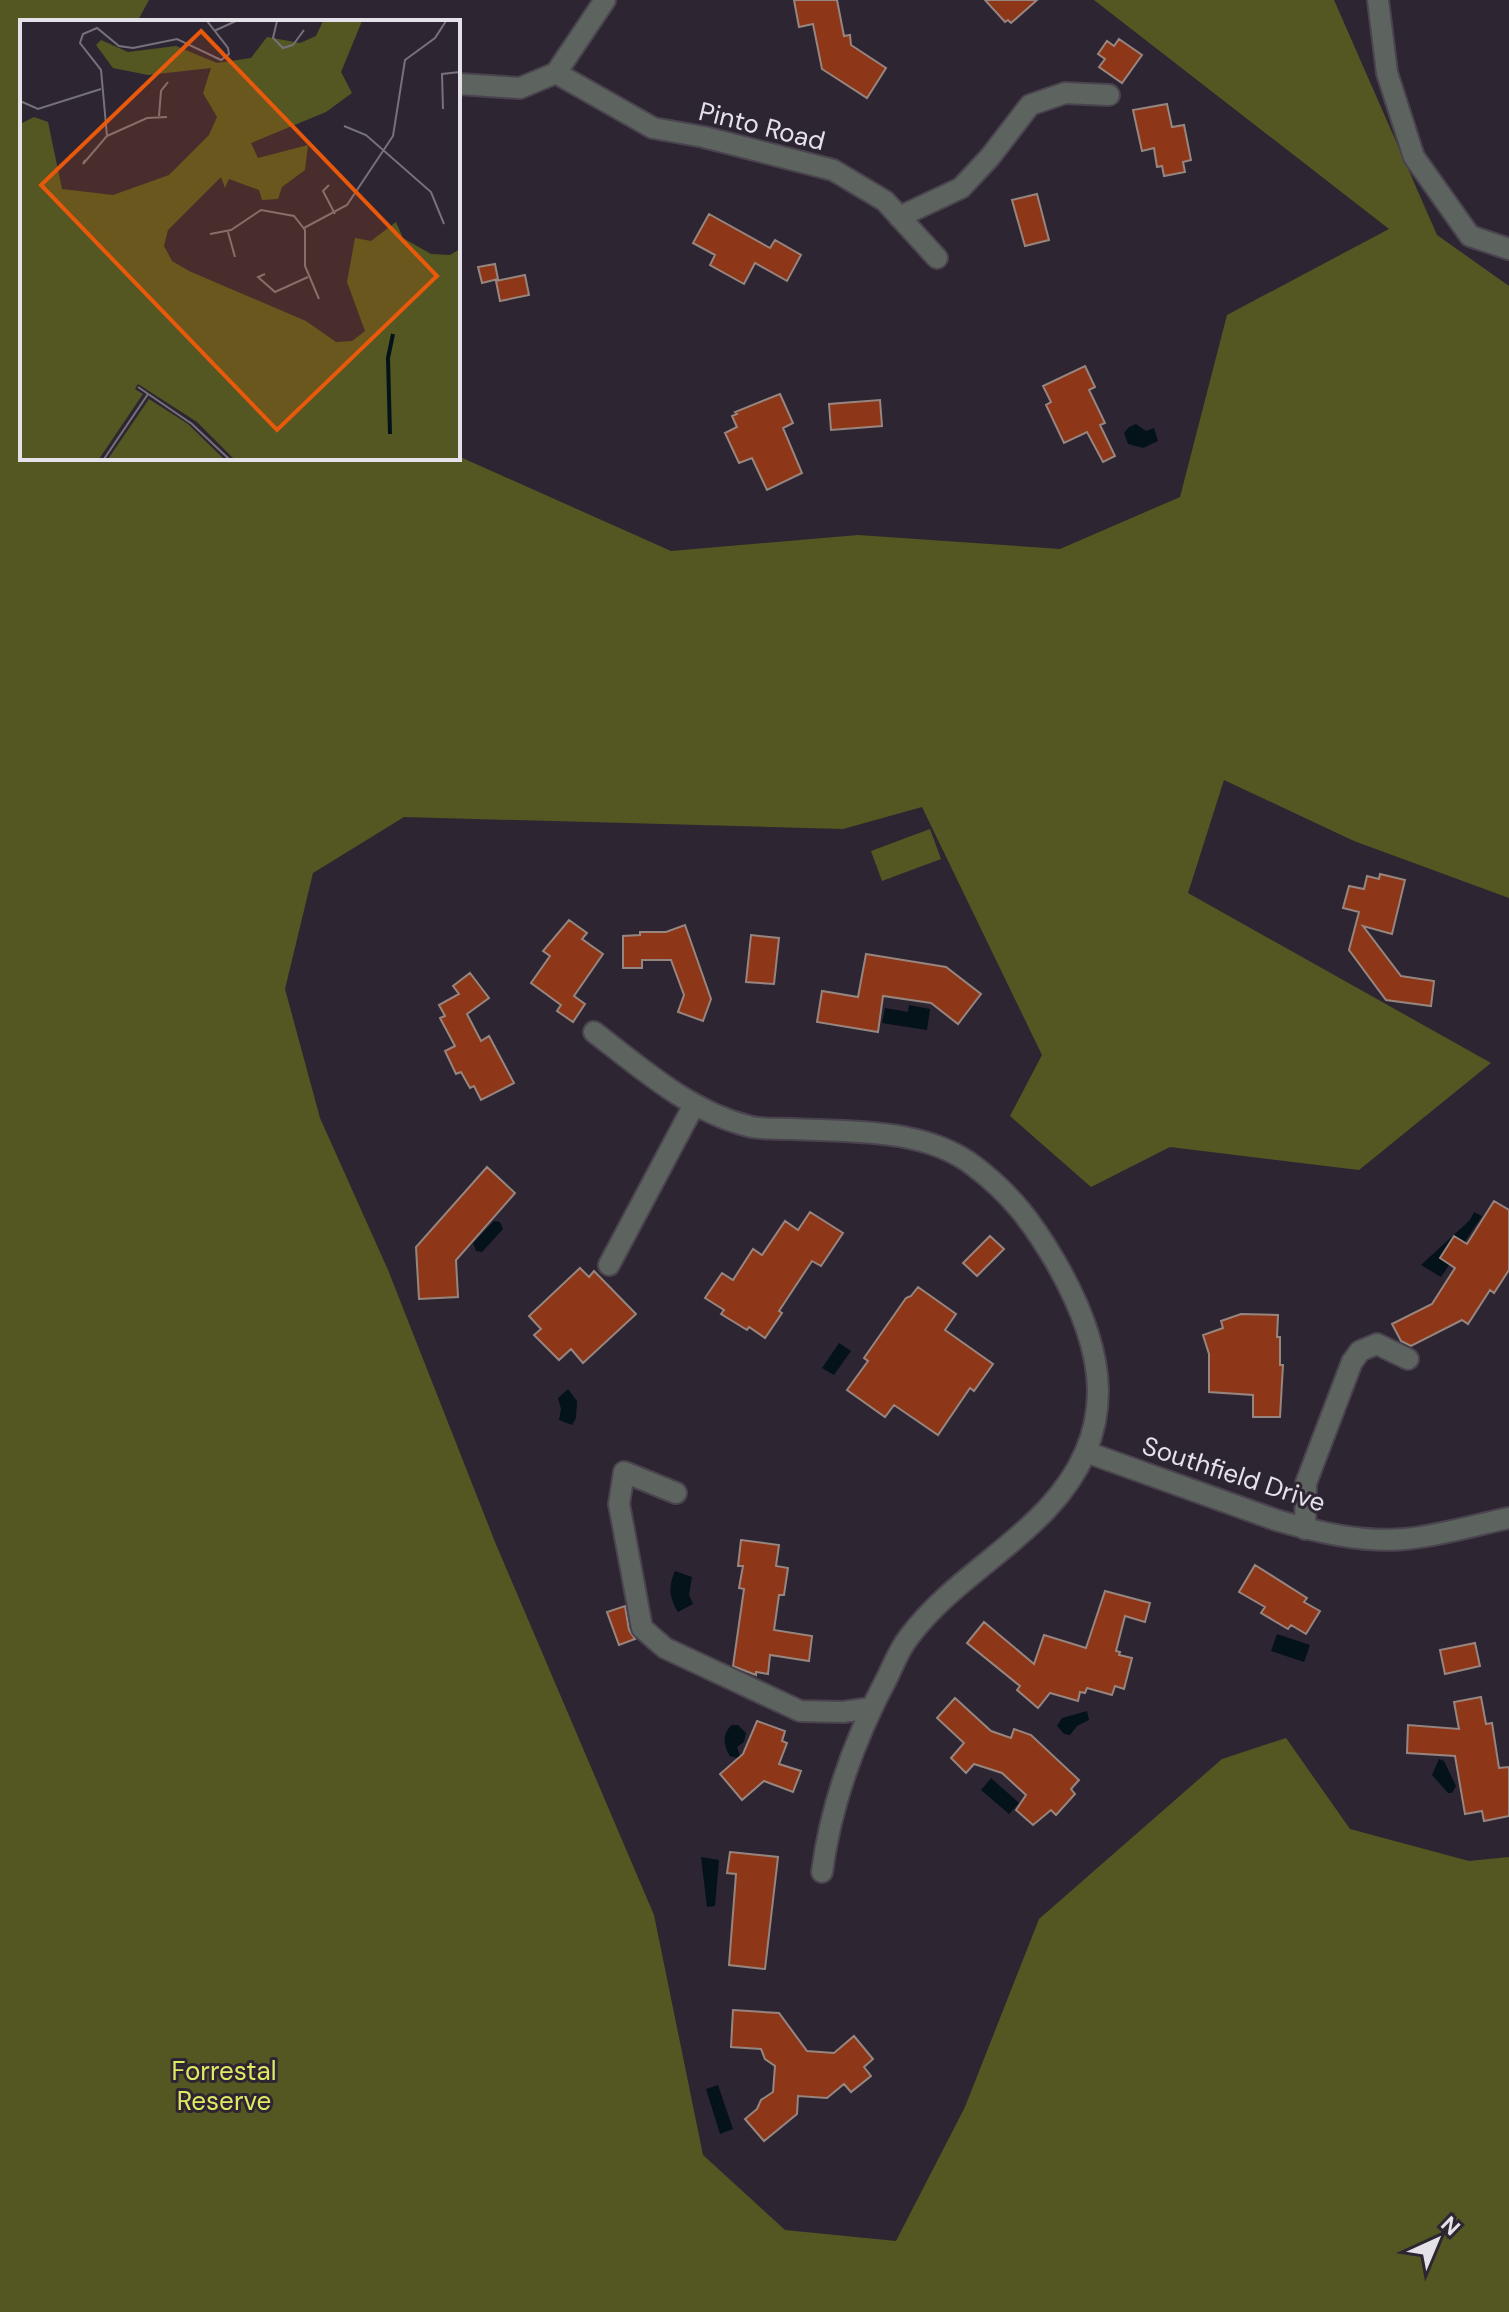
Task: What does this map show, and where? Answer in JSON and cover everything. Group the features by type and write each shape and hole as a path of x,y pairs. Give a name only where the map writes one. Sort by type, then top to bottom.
{"street":[{"path":"460,84 520,88 556,73 605,0"},
{"path":"1378,0 1387,73 1414,157 1470,236 1509,249"},
{"name":"Pinto Road","path":"556,73 653,128 704,137 833,170 885,201 937,258"},
{"path":"899,217 961,188 990,157 1030,105 1065,93 1109,95"},
{"path":"594,1032 642,1071 694,1105 719,1117 752,1128 917,1140 960,1155 1016,1202 1067,1283 1088,1328 1099,1375 1096,1415 1086,1452 1047,1509 967,1576 923,1619 906,1641 871,1708 827,1836 822,1872"},
{"path":"609,1265 694,1105"},
{"path":"1305,1529 1306,1483 1352,1362 1360,1351 1377,1344 1408,1359"},
{"name":"Southfield Drive","path":"1086,1452 1305,1529 1355,1538 1405,1539 1509,1518"},
{"path":"676,1493 624,1472 619,1504 642,1628 665,1648 800,1711 843,1712 871,1708"}],"green space":[{"name":"Forrestal Reserve","path":"0,0 149,0 138,20 20,20 20,460 460,460 460,457 671,551 858,535 1060,549 1180,497 1227,315 1389,229 1094,0 1334,0 1437,235 1509,286 1509,898 1354,841 1224,780 1188,893 1491,1063 1359,1170 1170,1147 1091,1187 1010,1116 1042,1055 922,807 843,829 404,817 313,873 285,989 320,1118 388,1270 495,1542 654,1915 703,2155 785,2230 896,2241 965,2107 1039,1919 1222,1759 1286,1738 1350,1829 1469,1861 1509,1857 1509,2312 0,2312"},
{"path":"930,829 941,859 882,881 871,851"}],"shaded area":[{"path":"1136,424 1146,431 1154,428 1158,441 1143,448 1128,444 1124,433"},
{"path":"909,1005 930,1009 927,1030 882,1023 885,1008 908,1012"},
{"path":"1474,1212 1482,1216 1441,1277 1421,1265 1470,1220"},
{"path":"494,1221 500,1222 503,1229 482,1252 476,1251 473,1243"},
{"path":"839,1343 851,1351 834,1375 822,1368"},
{"path":"568,1389 577,1401 576,1418 572,1425 559,1420 561,1409 558,1398"},
{"path":"675,1571 692,1577 689,1595 693,1604 678,1612 670,1592"},
{"path":"1277,1634 1310,1645 1304,1662 1271,1651"},
{"path":"1087,1711 1089,1720 1077,1726 1070,1735 1064,1734 1057,1726 1062,1718"},
{"path":"732,1725 738,1725 746,1733 744,1742 737,1747 740,1756 737,1758 730,1756 725,1744 726,1732"},
{"path":"1439,1759 1444,1761 1456,1786 1452,1793 1448,1793 1432,1775"},
{"path":"991,1778 1019,1803 1009,1814 981,1790"},
{"path":"701,1857 719,1860 715,1906 707,1907"},
{"path":"718,2085 733,2129 720,2134 706,2089"}],"building":[{"path":"794,0 837,0 844,36 850,35 851,45 886,68 867,98 822,69 813,24 799,27"},
{"path":"985,0 1037,0 1011,23 1008,20 1005,22"},
{"path":"1119,39 1142,55 1122,83 1099,67 1105,59 1098,54 1107,41 1114,46"},
{"path":"1167,104 1172,127 1184,125 1191,160 1183,162 1185,172 1164,176 1162,166 1157,167 1154,148 1142,151 1133,110"},
{"path":"1037,194 1049,240 1025,246 1012,200"},
{"path":"709,214 770,248 775,240 801,255 787,281 755,263 744,284 710,265 715,255 693,243"},
{"path":"495,264 498,279 482,283 478,267"},
{"path":"525,275 529,295 500,301 496,281"},
{"path":"1085,366 1095,387 1089,390 1105,423 1100,425 1115,456 1103,462 1087,432 1064,443 1046,405 1051,402 1043,386"},
{"path":"780,394 793,423 783,428 802,473 767,490 752,458 739,463 725,433 737,427 732,416 737,414 735,412"},
{"path":"880,400 882,426 831,430 829,404"},
{"path":"1380,874 1405,880 1392,934 1363,926 1401,976 1434,981 1431,1006 1386,1000 1349,950 1359,912 1343,908 1349,886 1364,889 1367,876 1379,879"},
{"path":"569,920 587,933 582,939 603,954 574,996 585,1004 573,1022 557,1011 561,1005 531,983 550,956 543,951"},
{"path":"685,925 711,999 703,1021 678,1012 684,995 671,960 642,960 642,968 623,968 623,936 640,935 640,932 666,932"},
{"path":"751,935 779,938 774,984 746,982"},
{"path":"866,954 946,967 981,994 958,1024 931,1003 883,996 878,1032 817,1022 822,991 858,997"},
{"path":"470,973 489,998 467,1014 481,1041 489,1036 514,1083 481,1100 474,1086 470,1088 461,1072 456,1074 445,1051 455,1046 440,1018 445,1016 439,1005 459,994 453,986"},
{"path":"487,1167 515,1193 456,1260 458,1297 419,1299 416,1247"},
{"path":"1494,1201 1509,1210 1509,1270 1494,1293 1490,1290 1468,1324 1462,1320 1411,1346 1401,1341 1392,1324 1432,1304 1455,1268 1440,1258 1454,1236 1467,1244"},
{"path":"810,1212 843,1233 821,1266 812,1261 765,1338 721,1314 724,1310 705,1298 722,1273 733,1280 753,1249 762,1255 785,1221 798,1230"},
{"path":"990,1236 1004,1249 977,1276 963,1263"},
{"path":"580,1268 589,1277 594,1271 636,1314 583,1363 571,1349 559,1360 534,1335 541,1329 529,1316"},
{"path":"918,1287 956,1314 945,1330 993,1364 974,1391 970,1388 938,1435 894,1405 885,1417 847,1390 868,1361 864,1358 906,1298"},
{"path":"1241,1314 1278,1315 1277,1337 1280,1337 1280,1365 1283,1365 1280,1417 1253,1417 1253,1395 1209,1392 1209,1354 1203,1335 1223,1328 1221,1321"},
{"path":"741,1540 779,1545 776,1566 788,1568 784,1595 779,1595 774,1630 812,1636 809,1661 770,1655 768,1674 756,1672 756,1675 733,1666 744,1589 739,1588 743,1566 738,1566"},
{"path":"1255,1565 1307,1598 1304,1602 1320,1611 1306,1634 1291,1625 1288,1629 1261,1613 1265,1607 1239,1592"},
{"path":"1105,1591 1150,1603 1145,1622 1125,1616 1116,1651 1120,1652 1119,1655 1132,1658 1124,1689 1115,1686 1112,1695 1087,1688 1085,1693 1080,1692 1078,1701 1050,1693 1038,1708 1017,1690 1020,1686 967,1643 984,1622 1034,1664 1044,1635 1086,1648"},
{"path":"625,1606 629,1630 635,1639 619,1645 607,1612"},
{"path":"1475,1643 1480,1666 1445,1674 1440,1650"},
{"path":"1481,1697 1486,1724 1492,1723 1499,1768 1509,1767 1509,1816 1484,1821 1482,1811 1465,1814 1455,1756 1407,1753 1408,1725 1459,1729 1454,1702"},
{"path":"955,1698 991,1731 1011,1738 1014,1729 1031,1735 1079,1780 1071,1789 1075,1794 1056,1815 1051,1810 1033,1825 1016,1810 1026,1795 1002,1773 974,1764 966,1773 951,1758 964,1743 937,1718"},
{"path":"757,1721 785,1731 782,1741 787,1743 779,1764 801,1771 793,1792 764,1781 742,1800 720,1774 743,1754"},
{"path":"730,1852 778,1857 765,1969 729,1965 736,1874 727,1873"},
{"path":"733,2010 779,2013 807,2051 834,2053 854,2036 873,2059 864,2067 871,2076 851,2092 844,2084 827,2098 798,2096 797,2114 764,2141 745,2119 757,2109 761,2100 773,2092 775,2066 765,2059 761,2049 731,2047"}]}
